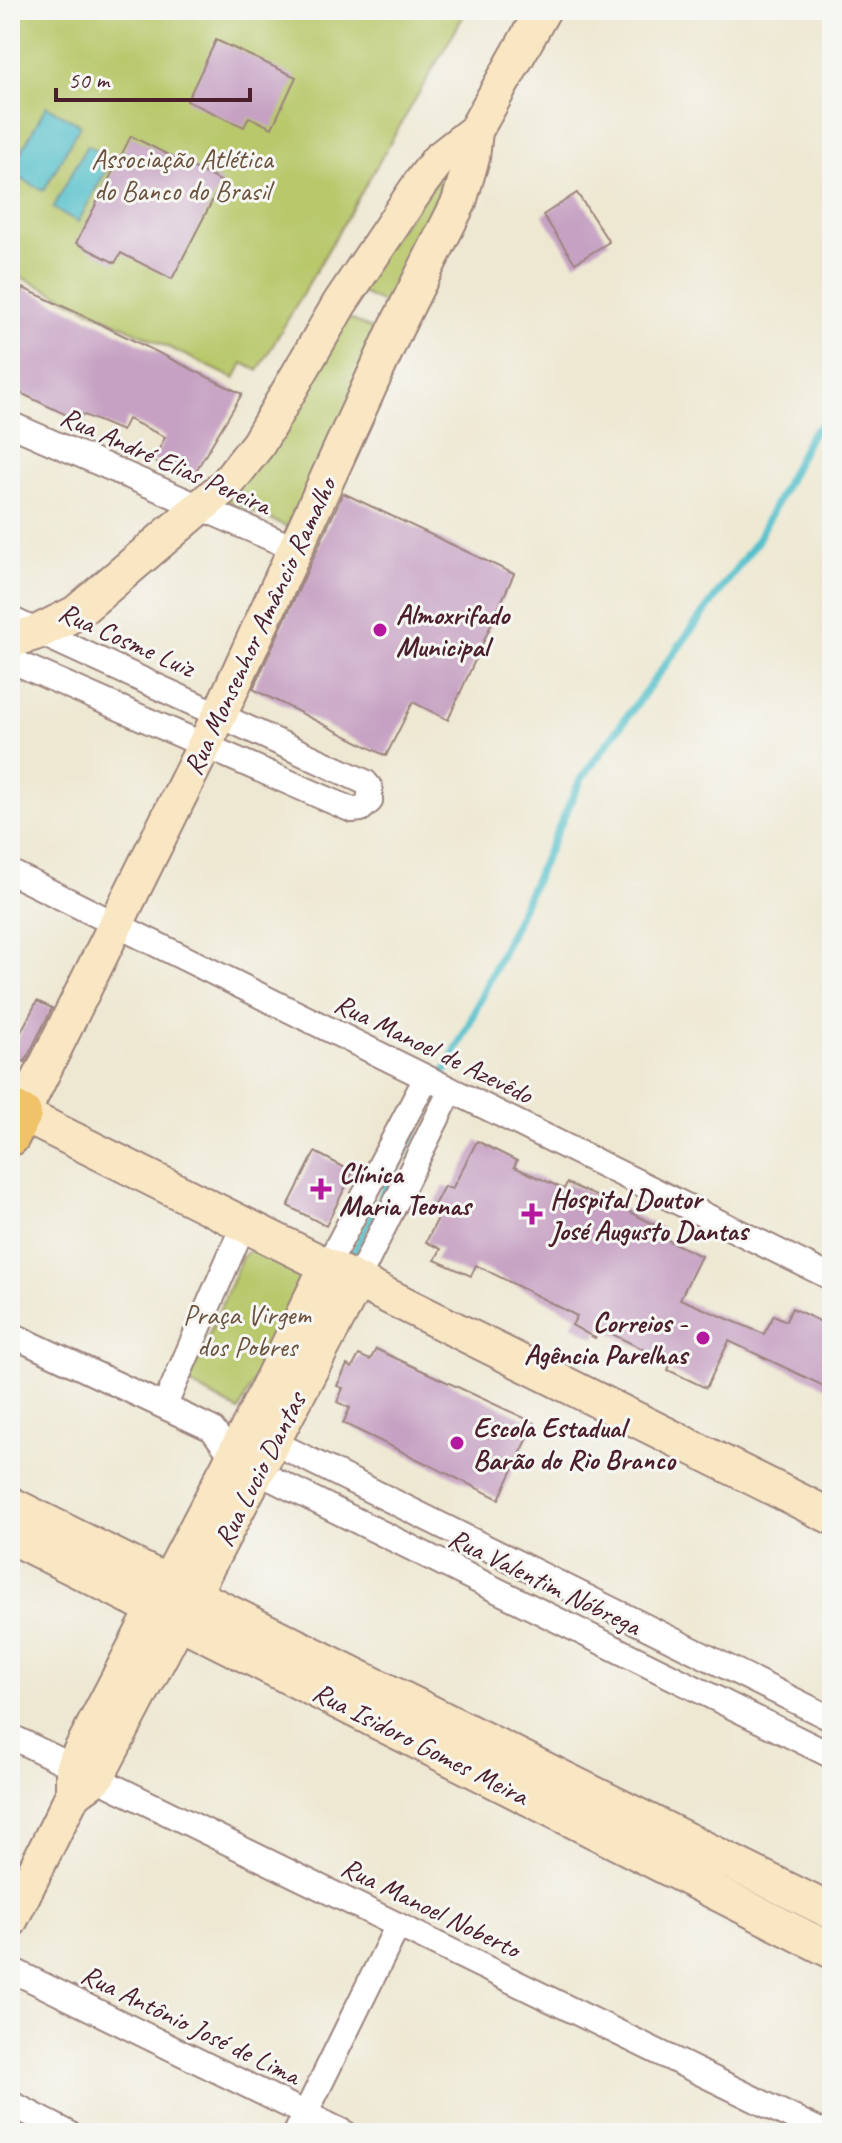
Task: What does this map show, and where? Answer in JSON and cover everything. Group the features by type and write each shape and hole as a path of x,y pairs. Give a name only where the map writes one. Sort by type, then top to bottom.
{"street":[{"name":"Rua Monsenhor Amâncio Ramalho","path":"19,630 76,613 196,507 226,485 242,467 340,303 420,184 438,160 475,131 543,10"},
{"name":"Rua Monsenhor Amâncio Ramalho","path":"14,1119 220,714 298,550 395,330 459,202 472,158 475,131"},
{"name":"Rua André Elias Pereira","path":"10,424 298,550"},
{"name":"Rua Cosme Luiz","path":"10,660 352,810 361,809 370,801 370,788 365,782 220,714 19,630"},
{"name":"Rua Manoel de Azevêdo","path":"10,872 832,1278"},
{"name":"Rua Lucio Dantas","path":"10,1921 252,1450 327,1266 426,1078"},
{"name":"Rua Lucio Dantas","path":"252,1450 357,1281 451,1090"},
{"path":"14,1119 327,1266 832,1517"},
{"path":"165,1405 243,1226"},
{"path":"10,1334 165,1405 252,1450"},
{"name":"Rua Valentim Nóbrega","path":"252,1450 832,1719"},
{"name":"Rua Valentim Nóbrega","path":"252,1450 832,1756"},
{"name":"Rua Isidoro Gomes Meira","path":"10,1504 175,1603"},
{"name":"Rua Isidoro Gomes Meira","path":"10,1536 175,1603 623,1825 832,1912"},
{"name":"Rua Manoel Noberto","path":"10,1736 81,1779 398,1925 824,2133"},
{"name":"Rua Isidoro Gomes Meira","path":"623,1825 832,1951"},
{"path":"301,2124 398,1925"},
{"name":"Rua Antônio José de Lima","path":"10,1969 301,2124 345,2133"},
{"path":"10,2103 68,2133"}],"green space":[{"name":"Associação Atlética do Banco do Brasil","path":"10,10 467,10 258,371 243,363 235,379 10,272"},
{"path":"450,164 463,170 399,310 353,289"},
{"path":"338,313 386,336 297,531 218,497"},
{"name":"Praça Virgem dos Pobres","path":"261,1250 300,1269 305,1275 239,1411 188,1383 242,1257 249,1251"}],"water":[{"path":"46,106 80,125 44,191 10,173"},
{"path":"87,145 102,153 98,161 108,167 78,222 53,208"}],"building":[{"path":"216,40 296,77 272,128 249,117 244,127 187,101"},
{"path":"131,136 222,182 172,279 121,253 115,263 76,243"},
{"path":"577,193 609,242 575,263 543,215"},
{"path":"10,286 22,292 23,288 84,316 242,394 191,479 153,461 165,437 128,419 122,431 82,414 79,421 10,388"},
{"name":"Almoxrifado Municipal","path":"343,493 514,574 448,720 413,702 386,756 253,689"},
{"path":"37,1001 52,1008 25,1062 10,1053"},
{"name":"Hospital Doutor José Augusto Dantas","path":"477,1141 517,1161 514,1167 564,1189 567,1183 663,1229 659,1236 701,1256 680,1299 764,1334 774,1315 786,1321 792,1308 832,1327 832,1390 729,1341 706,1388 668,1370 671,1363 600,1328 595,1338 572,1325 577,1316 476,1265 471,1276 435,1260 441,1249 426,1242 441,1212 433,1207 444,1186 452,1189"},
{"name":"Clínica Maria Teonas","path":"315,1152 353,1172 326,1226 288,1206"},
{"path":"376,1349 535,1423 499,1499 343,1423 350,1408 337,1402 343,1388 337,1386 347,1365 352,1368 359,1355 370,1360"}],"waterway":[{"path":"347,1265 469,1024 581,779 757,541 810,436 832,415"}],"place":[{"name":"Almoxrifado Municipal","path":"380,630"},
{"name":"Clínica Maria Teonas","path":"321,1189"},
{"name":"Hospital Doutor José Augusto Dantas","path":"532,1214"},
{"name":"Correios - Agência Parelhas","path":"703,1338"},
{"name":"Escola Estadual Barão do Rio Branco","path":"457,1443"}]}
